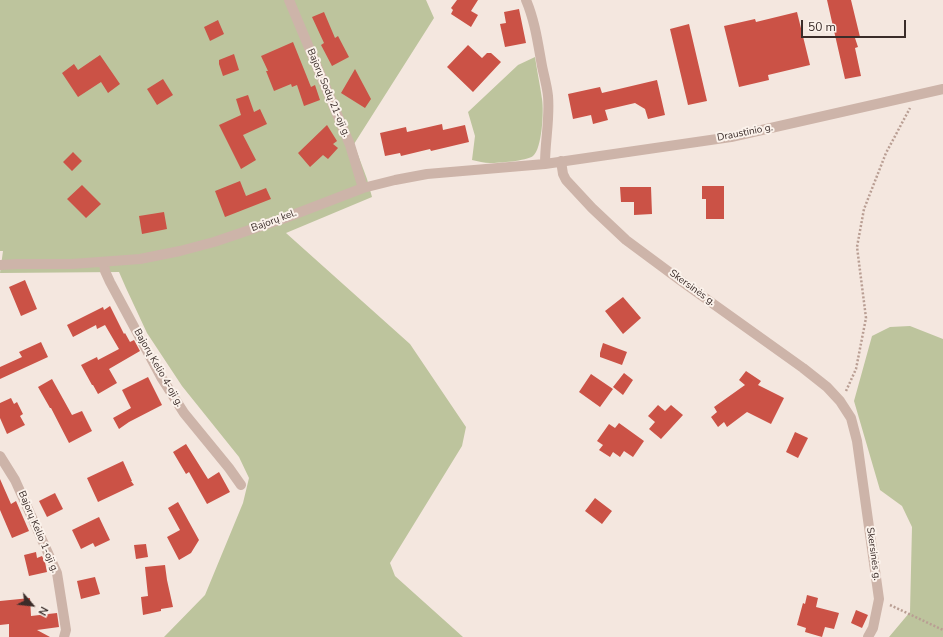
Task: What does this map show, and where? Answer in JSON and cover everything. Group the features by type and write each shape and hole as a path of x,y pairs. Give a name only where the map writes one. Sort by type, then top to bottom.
{"street":[{"name":"Bajorų Sodų 21-oji g.","path":"289,0 350,145 363,188"},
{"path":"526,0 536,31 548,96 548,131 545,146 545,164"},
{"name":"Draustinio g.","path":"545,164 731,137 943,89"},
{"name":"Skersinės g.","path":"561,161 563,174 566,180 592,208 626,240 803,368 827,387 840,401 851,418 857,441 879,599 873,628 868,637"},
{"name":"Bajorų kel.","path":"0,265 104,262 140,259 180,252 285,218 363,188 395,180 427,174 545,164"},
{"name":"Bajorų Kelio 4-oji g.","path":"104,262 105,271 110,282 161,377 184,413 241,485"},
{"name":"Bajorų Kelio 1-oji g.","path":"0,456 15,480 57,573 66,630 64,637"}],"path":[{"path":"840,401 847,390 856,368 866,318 857,247 864,209 886,152 912,106 912,96"},
{"path":"879,599 943,630"}],"green space":[{"path":"0,0 426,0 434,18 354,144 372,197 286,233 410,344 466,427 462,446 390,563 395,576 463,637 164,637 205,595 243,503 249,478 239,457 182,386 147,333 119,272 0,273 3,251 0,251"},
{"path":"535,57 543,112 542,129 536,152 530,158 500,163 472,160 475,136 468,112 518,65"},
{"path":"910,326 943,339 943,637 889,637 910,612 912,527 902,506 880,490 854,401 872,336 890,327"}],"building":[{"path":"457,0 478,0 471,11 478,15 471,27 451,14 453,10 451,8"},
{"path":"827,0 851,0 860,37 855,38 858,47 855,48 861,76 845,79"},
{"path":"519,9 526,43 505,47 500,24 506,23 504,12"},
{"path":"324,12 335,38 338,36 349,57 332,66 321,45 324,43 312,17"},
{"path":"797,12 810,65 768,75 769,80 739,87 724,26 755,19 756,22"},
{"path":"218,20 224,34 210,41 204,27"},
{"path":"689,24 707,101 688,105 670,29"},
{"path":"293,42 311,87 315,85 320,100 304,106 297,85 292,87 291,84 274,91 266,71 268,71 261,56"},
{"path":"468,45 482,58 487,53 491,53 501,62 473,92 447,67"},
{"path":"234,54 239,70 223,76 219,60"},
{"path":"100,55 120,84 108,93 101,82 78,97 62,73 74,64 78,70"},
{"path":"355,69 371,99 365,108 341,93"},
{"path":"163,79 173,95 157,105 147,89"},
{"path":"657,80 665,115 648,119 645,109 635,103 605,110 608,120 593,124 591,115 573,119 568,94 600,87 602,93"},
{"path":"248,95 254,112 260,109 267,124 243,135 256,160 241,169 219,125 241,115 236,99"},
{"path":"442,124 443,130 465,125 469,142 401,156 400,153 385,156 380,133 406,127 407,132"},
{"path":"327,125 337,141 333,144 338,148 328,159 323,155 310,167 298,153"},
{"path":"73,152 82,161 72,171 63,162"},
{"path":"240,181 246,196 266,188 271,199 225,217 215,191"},
{"path":"82,185 101,204 86,218 67,199"},
{"path":"702,186 724,186 724,219 706,219 706,199 702,199"},
{"path":"620,187 651,187 652,214 634,215 634,202 621,202"},
{"path":"164,212 167,229 142,234 139,216"},
{"path":"25,280 37,309 21,316 9,287"},
{"path":"623,297 641,318 623,334 605,311"},
{"path":"110,306 124,334 125,333 130,342 134,340 140,351 109,369 117,383 98,394 81,365 97,357 98,360 119,349 105,325 97,329 96,325 73,337 67,325 103,307 104,310"},
{"path":"41,342 48,357 0,379 0,367 22,357 19,352"},
{"path":"603,343 627,352 622,365 600,357"},
{"path":"746,371 761,381 758,385 784,398 771,424 747,412 727,427 724,422 718,427 711,417 717,412 714,407 745,385 739,380"},
{"path":"624,373 633,380 623,395 613,387"},
{"path":"591,374 613,389 600,407 579,392"},
{"path":"148,377 162,405 129,422 119,429 113,418 131,408 122,390"},
{"path":"52,379 72,415 82,411 92,431 69,443 51,408 38,387"},
{"path":"11,398 14,404 17,402 23,414 20,416 25,425 7,434 0,418 0,403"},
{"path":"658,405 665,411 671,405 683,415 661,439 649,429 655,422 648,416"},
{"path":"619,423 644,441 633,457 624,451 620,457 613,452 610,457 599,450 603,445 597,441 609,424 615,428"},
{"path":"795,432 808,438 798,458 786,452"},
{"path":"186,444 208,479 219,472 230,492 207,504 189,472 186,474 173,452"},
{"path":"123,461 134,485 98,502 87,478"},
{"path":"0,479 11,504 16,501 29,531 12,538 0,510"},
{"path":"55,493 63,509 47,517 39,501"},
{"path":"595,498 612,511 602,524 585,511"},
{"path":"178,502 199,540 191,553 179,560 167,537 180,530 168,508"},
{"path":"99,517 110,540 95,547 93,543 81,549 72,530"},
{"path":"146,544 148,557 136,559 134,545"},
{"path":"36,552 37,558 42,556 47,572 29,576 24,555"},
{"path":"165,565 173,607 143,615 141,597 148,596 145,567"},
{"path":"95,577 100,594 81,599 77,581"},
{"path":"807,595 818,598 816,607 839,613 834,629 825,627 822,637 805,632 806,628 797,625 803,603 805,604"},
{"path":"30,598 31,616 57,613 59,627 37,630 50,637 9,637 9,624 0,625 0,601"},
{"path":"856,610 868,615 862,628 851,623"}]}
